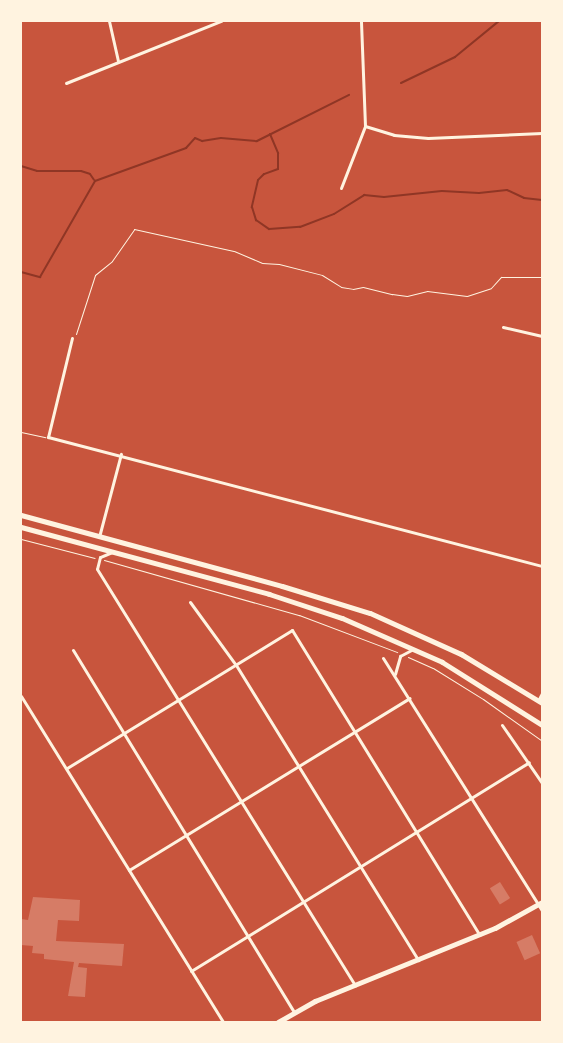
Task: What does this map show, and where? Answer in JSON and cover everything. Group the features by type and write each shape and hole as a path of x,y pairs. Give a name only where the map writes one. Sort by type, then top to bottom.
{"main road":[{"path":"21,515 370,613 461,654 540,702"},
{"path":"21,527 305,605 414,649 482,686 542,725"},
{"path":"278,1022 328,996 356,987 480,935 540,903"}],"street":[{"path":"109,21 118,61"},
{"path":"66,83 221,21"},
{"path":"341,188 365,126 361,21"},
{"path":"365,126 394,135 428,138 542,133"},
{"path":"503,327 542,336"},
{"path":"72,338 48,437 122,454 542,566"},
{"path":"100,537 122,454"},
{"path":"113,552 99,559 96,569 356,987"},
{"path":"190,602 236,665 418,961"},
{"path":"66,768 292,630 480,935"},
{"path":"395,674 400,656 414,649"},
{"path":"73,650 294,1013"},
{"path":"383,658 474,797 540,903 542,910"},
{"path":"540,702 542,693"},
{"path":"21,696 223,1022"},
{"path":"129,870 410,698"},
{"path":"502,725 542,783"},
{"path":"191,971 529,762"}],"path":[{"path":"72,338 83,318 95,275 112,261 134,229 234,251 262,263 279,264 322,275 341,287 363,287 407,296 427,291 467,296 491,288 501,277 542,277"},
{"path":"21,432 48,437"},
{"path":"21,539 94,558"},
{"path":"104,560 299,614 399,652"},
{"path":"407,656 433,668 483,699 542,741"}],"building":[{"path":"500,882 510,898 500,904 490,888"},
{"path":"33,897 80,900 79,921 58,920 56,941 124,944 122,966 79,963 78,967 87,968 85,997 68,996 74,962 44,959 44,954 32,953 33,946 21,945 21,919 28,920"},
{"path":"532,935 540,953 525,960 516,942"}],"waterway":[{"path":"401,83 455,57 499,21"},
{"path":"21,272 40,277 95,181 186,148 195,138 202,141 221,138 257,141 349,95"},
{"path":"270,134 278,153 278,169 264,174 258,180 252,207 256,220 269,229 300,227 334,214 364,195 384,197 442,191 479,193 507,190 524,198 542,200"},
{"path":"21,166 37,171 81,171 90,174 94,180"}]}
